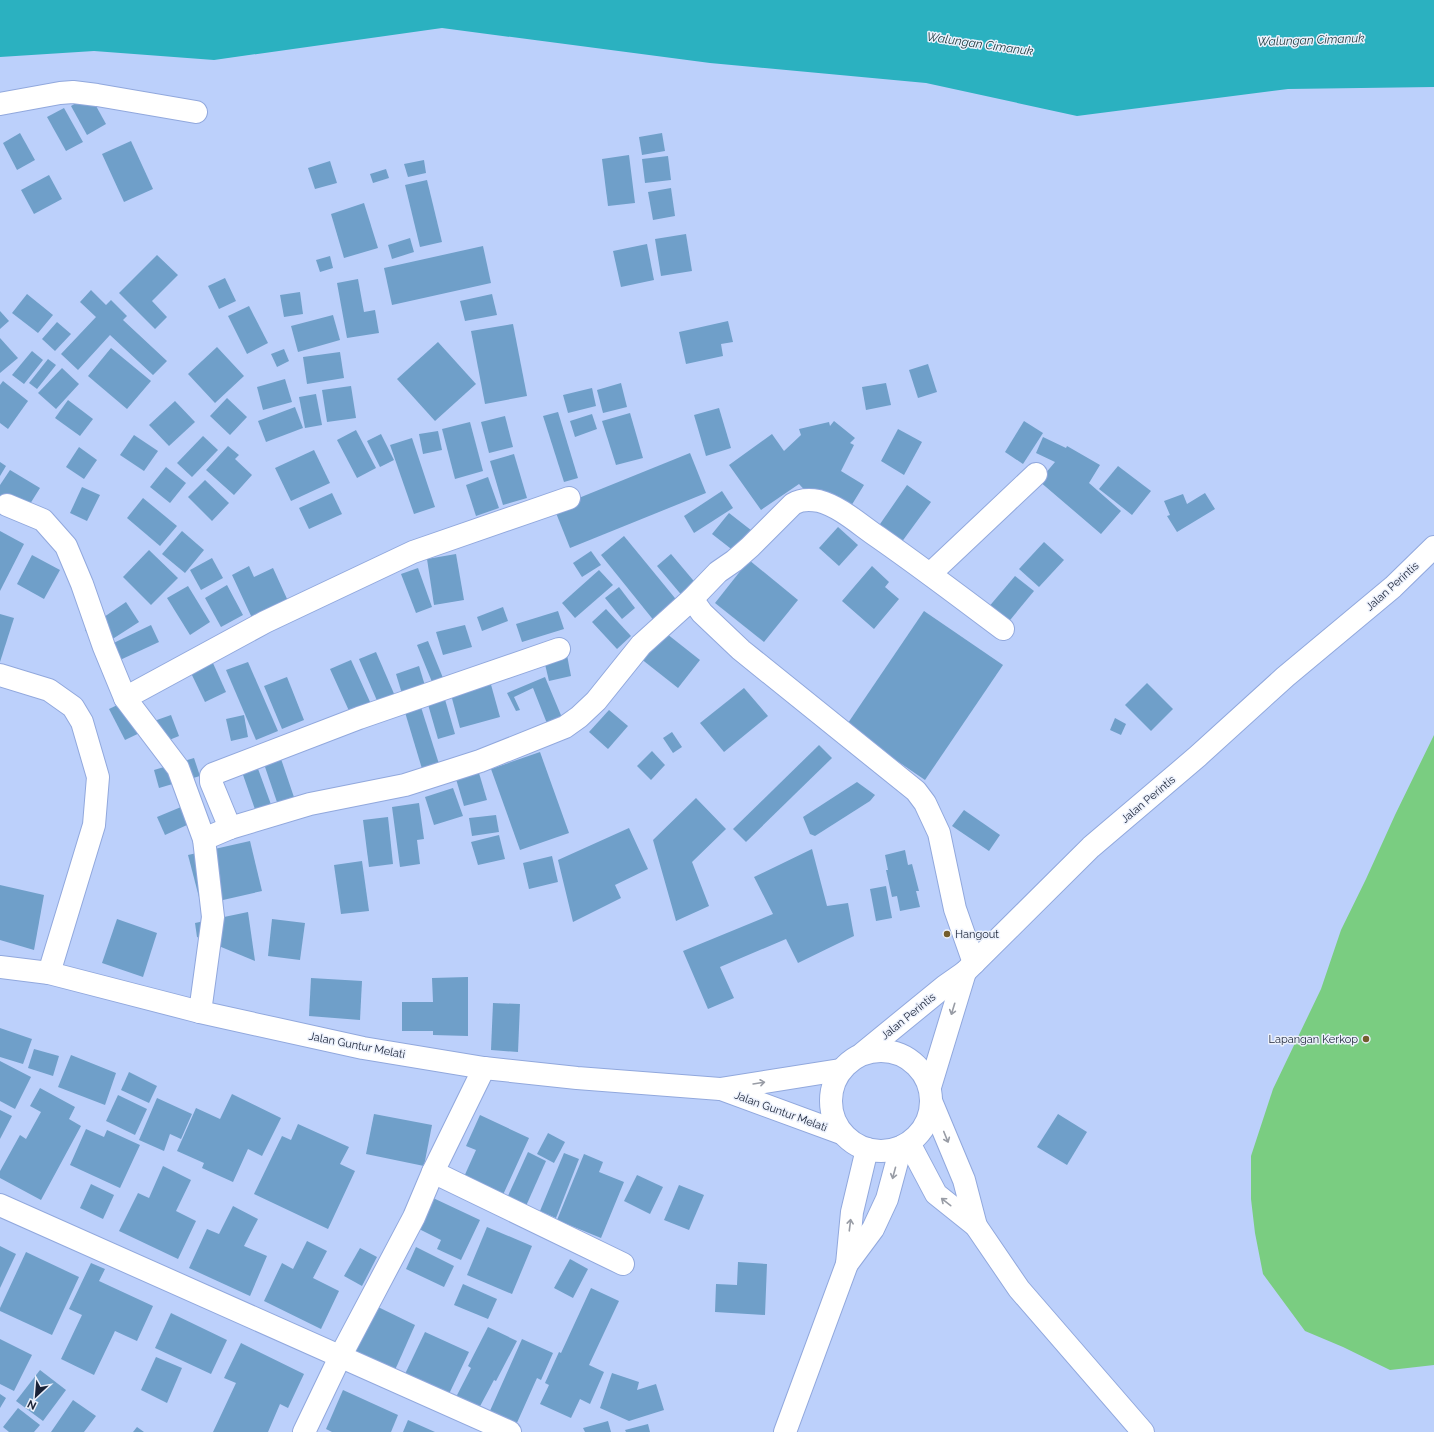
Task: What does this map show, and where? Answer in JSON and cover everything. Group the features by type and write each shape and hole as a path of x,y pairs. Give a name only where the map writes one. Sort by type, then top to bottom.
{"street":[{"path":"0,104 73,92 97,94 196,112"},
{"path":"930,574 1036,474"},
{"path":"125,698 265,622 414,552 569,498"},
{"path":"204,839 230,828 310,804 405,785 480,761 565,727 579,717 596,701 641,645 692,599 718,572 750,548 793,504 806,499 819,502 838,510 930,574 1003,629"},
{"path":"7,505 43,520 66,546 82,584 104,648 125,698 178,768 204,839 213,917 200,1012"},
{"name":"Jalan Perintis","path":"863,1053 969,967 1091,847 1198,756 1285,677 1393,587 1434,547"},
{"path":"692,599 702,613 740,650 916,791 925,803 939,834 969,967 931,1094 930,1113 925,1125 918,1135 905,1145 884,1151 857,1146 842,1133 834,1121 831,1108 830,1095 833,1082 840,1070 850,1060 863,1053 880,1050 896,1052 911,1060 922,1072 931,1094 964,1180 976,1226"},
{"path":"230,828 211,782 211,776 213,774 359,718 559,649"},
{"path":"0,674 49,690 73,707 82,722 98,778 94,825 49,973"},
{"name":"Jalan Guntur Melati","path":"0,967 49,973 200,1012 363,1048 484,1068 577,1078 720,1089 840,1070"},
{"path":"304,1432 340,1357 414,1218 433,1172 484,1068"},
{"name":"Jalan Guntur Melati","path":"720,1089 842,1133"},
{"path":"905,1145 936,1194 976,1226 1019,1289 1143,1432"},
{"path":"784,1432 847,1264 872,1229 887,1199 905,1145"},
{"path":"847,1264 852,1212 867,1149"},
{"path":"433,1172 623,1264"},
{"path":"0,1205 510,1432"}],"shaded area":[{"name":"Lapangan Kerkop","path":"1434,735 1434,1365 1390,1370 1343,1347 1305,1331 1263,1274 1255,1233 1251,1199 1251,1156 1273,1089 1321,989 1341,930"}],"water":[{"name":"Walungan Cimanuk","path":"0,0 1434,0 1434,87 1288,89 1077,116 926,83 710,63 442,28 214,60 94,51 0,57"}],"building":[{"path":"90,95 106,124 87,135 71,106"},
{"path":"64,108 83,142 66,151 47,117"},
{"path":"20,133 35,160 17,170 3,143"},
{"path":"662,133 665,151 642,155 639,137"},
{"path":"131,141 153,189 124,202 102,154"},
{"path":"629,155 635,203 608,206 602,159"},
{"path":"668,156 671,180 645,183 642,159"},
{"path":"424,160 426,173 408,177 404,164"},
{"path":"330,161 337,183 315,189 308,168"},
{"path":"386,169 389,178 373,183 370,174"},
{"path":"49,175 62,199 34,214 21,190"},
{"path":"427,180 442,242 420,247 405,185"},
{"path":"671,188 675,216 653,220 648,192"},
{"path":"364,203 378,248 344,258 331,214"},
{"path":"686,234 692,271 661,276 655,239"},
{"path":"410,238 414,252 392,259 388,245"},
{"path":"647,244 654,280 621,287 613,251"},
{"path":"483,246 491,283 392,305 384,268"},
{"path":"157,255 178,275 152,301 167,317 155,329 119,293"},
{"path":"330,256 333,268 320,272 316,260"},
{"path":"225,278 236,301 219,309 208,286"},
{"path":"358,279 364,312 375,310 379,333 347,338 337,283"},
{"path":"91,290 106,305 111,300 127,316 123,320 167,361 153,375 110,335 78,370 61,354 96,317 80,302"},
{"path":"300,292 303,314 284,317 280,295"},
{"path":"27,294 53,315 38,333 12,313"},
{"path":"492,294 497,315 465,321 460,301"},
{"path":"249,306 268,343 247,354 228,316"},
{"path":"0,311 9,321 0,329"},
{"path":"333,315 340,340 298,352 291,326"},
{"path":"728,321 733,342 721,344 723,356 686,364 679,332"},
{"path":"57,322 71,334 55,351 42,339"},
{"path":"513,324 527,396 485,404 471,331"},
{"path":"0,338 18,358 0,373"},
{"path":"438,342 476,384 435,421 397,379"},
{"path":"217,347 244,376 215,403 188,374"},
{"path":"111,348 151,381 127,409 88,376"},
{"path":"284,349 289,361 277,367 271,354"},
{"path":"32,351 43,360 24,384 12,375"},
{"path":"340,352 344,378 307,384 303,357"},
{"path":"48,359 56,365 37,389 29,383"},
{"path":"928,364 937,392 918,398 909,370"},
{"path":"62,368 79,384 56,409 38,393"},
{"path":"285,379 292,402 263,410 257,387"},
{"path":"3,381 28,401 8,429 0,423 0,385"},
{"path":"621,383 627,407 603,413 597,390"},
{"path":"886,383 891,405 866,410 862,387"},
{"path":"351,386 356,418 327,422 322,390"},
{"path":"592,388 596,406 568,413 563,395"},
{"path":"316,394 322,425 305,428 299,397"},
{"path":"227,398 247,417 230,435 210,416"},
{"path":"68,400 93,419 80,436 55,418"},
{"path":"175,401 195,422 169,446 149,425"},
{"path":"295,407 303,428 266,442 258,421"},
{"path":"719,408 731,448 706,456 694,415"},
{"path":"558,412 578,478 564,482 543,416"},
{"path":"630,413 643,458 616,465 602,421"},
{"path":"592,414 597,429 575,437 570,421"},
{"path":"505,416 513,447 489,453 481,422"},
{"path":"834,421 855,438 850,443 854,445 841,471 864,485 848,511 811,497 799,484 761,510 729,465 772,434 784,451 801,435 799,429 829,422 830,426"},
{"path":"1024,421 1043,433 1023,464 1005,452"},
{"path":"470,422 483,471 455,479 442,429"},
{"path":"898,429 922,442 904,475 881,461"},
{"path":"356,430 376,468 357,478 337,440"},
{"path":"438,431 442,450 423,454 419,434"},
{"path":"381,434 394,460 380,467 367,441"},
{"path":"134,435 158,451 144,471 120,455"},
{"path":"203,436 218,450 192,477 177,463"},
{"path":"1043,437 1066,448 1067,446 1100,465 1089,483 1121,511 1101,534 1039,481 1055,462 1036,453"},
{"path":"412,438 435,507 414,514 390,445"},
{"path":"228,446 239,455 235,459 252,475 234,495 206,470"},
{"path":"79,447 97,460 84,479 66,467"},
{"path":"314,450 330,483 291,501 275,468"},
{"path":"690,453 706,493 570,548 554,508"},
{"path":"514,454 527,498 503,505 490,461"},
{"path":"0,462 6,466 0,476"},
{"path":"1118,466 1151,491 1132,515 1099,489"},
{"path":"166,467 186,483 170,503 150,487"},
{"path":"10,470 40,488 25,512 0,498 0,485"},
{"path":"488,477 499,508 476,516 466,485"},
{"path":"205,480 229,503 212,521 188,497"},
{"path":"907,485 931,502 901,543 878,527"},
{"path":"82,487 100,495 87,521 70,513"},
{"path":"722,491 733,508 694,533 684,516"},
{"path":"332,493 342,514 309,529 299,508"},
{"path":"1205,493 1215,509 1177,532 1167,516 1170,515 1164,501 1183,494 1187,504"},
{"path":"143,498 177,526 160,546 127,518"},
{"path":"729,513 756,534 739,555 712,534"},
{"path":"838,527 858,545 839,566 819,548"},
{"path":"0,531 24,544 0,591"},
{"path":"182,531 204,550 185,573 162,554"},
{"path":"624,536 679,603 655,622 601,555"},
{"path":"1044,542 1064,560 1039,587 1019,569"},
{"path":"149,550 178,578 151,605 123,577"},
{"path":"591,551 601,565 582,577 573,563"},
{"path":"456,554 464,600 434,605 427,559"},
{"path":"671,554 698,586 684,598 657,566"},
{"path":"32,555 60,570 44,599 17,584"},
{"path":"212,558 223,578 201,590 190,570"},
{"path":"749,560 798,600 764,642 715,603"},
{"path":"249,566 254,577 273,568 288,601 252,618 232,575"},
{"path":"872,566 889,582 885,587 899,599 874,629 842,601"},
{"path":"418,568 432,607 416,613 401,574"},
{"path":"599,570 613,585 575,618 562,603"},
{"path":"1015,576 1034,591 1006,625 987,609"},
{"path":"227,585 243,615 221,627 205,598"},
{"path":"188,586 210,622 190,635 167,598"},
{"path":"619,587 635,608 622,619 605,598"},
{"path":"126,602 139,622 97,649 85,630"},
{"path":"503,607 508,621 482,631 477,617"},
{"path":"606,609 631,636 617,649 592,622"},
{"path":"558,611 564,629 522,642 516,624"},
{"path":"924,611 1003,665 925,780 846,726"},
{"path":"0,614 14,618 0,662"},
{"path":"151,625 159,642 107,666 99,650"},
{"path":"465,625 472,647 443,655 436,632"},
{"path":"662,630 700,660 678,688 640,658"},
{"path":"428,641 443,678 432,682 417,645"},
{"path":"566,650 571,676 549,681 543,656"},
{"path":"376,652 395,696 378,703 359,659"},
{"path":"351,660 371,704 350,713 330,669"},
{"path":"212,661 226,692 205,702 190,671"},
{"path":"248,662 278,731 256,740 226,670"},
{"path":"419,666 426,689 403,697 396,674"},
{"path":"287,677 304,720 282,729 264,686"},
{"path":"545,677 563,720 548,726 533,688 514,697 520,710 516,711 507,693"},
{"path":"490,681 500,717 460,728 450,691"},
{"path":"1147,683 1173,709 1151,731 1125,705"},
{"path":"744,688 768,716 724,752 700,723"},
{"path":"444,696 455,734 438,739 427,701"},
{"path":"134,697 150,728 125,740 109,709"},
{"path":"420,704 440,767 423,772 404,709"},
{"path":"609,710 628,726 608,749 589,732"},
{"path":"171,715 179,736 162,743 154,721"},
{"path":"244,715 248,737 231,741 226,719"},
{"path":"1115,718 1126,724 1121,735 1110,730"},
{"path":"672,732 682,747 673,753 663,738"},
{"path":"819,745 832,758 746,842 733,829"},
{"path":"652,751 665,765 651,780 637,766"},
{"path":"540,752 569,833 520,850 491,769"},
{"path":"280,756 297,806 280,811 263,761"},
{"path":"194,758 200,776 159,788 154,770"},
{"path":"257,766 273,810 257,815 242,772"},
{"path":"479,773 487,800 464,806 456,779"},
{"path":"857,782 875,795 870,801 815,836 810,834 803,817"},
{"path":"453,788 463,816 434,825 425,797"},
{"path":"696,798 726,829 692,862 709,906 676,921 653,840"},
{"path":"419,803 424,839 417,840 420,864 400,867 392,807"},
{"path":"181,807 187,825 165,835 157,817"},
{"path":"964,810 1000,835 989,851 952,826"},
{"path":"496,815 499,832 472,836 469,818"},
{"path":"388,817 393,864 369,867 363,820"},
{"path":"629,828 648,869 615,885 621,898 573,922 558,860"},
{"path":"499,835 505,859 478,865 471,842"},
{"path":"250,841 262,891 201,905 188,855"},
{"path":"812,849 827,906 848,903 854,936 798,963 786,939 720,967 734,998 708,1009 683,951 773,914 754,877"},
{"path":"905,850 908,865 912,864 919,891 916,891 920,907 900,911 897,896 892,897 886,870 888,870 885,855"},
{"path":"552,856 558,882 529,889 523,863"},
{"path":"362,861 369,911 341,914 334,865"},
{"path":"0,885 44,895 34,950 0,940"},
{"path":"886,886 892,918 876,921 870,889"},
{"path":"248,912 255,961 197,937 195,923"},
{"path":"117,919 157,933 143,977 102,963"},
{"path":"272,919 305,923 300,960 268,956"},
{"path":"468,977 468,1036 433,1035 433,1031 402,1031 402,1002 433,1002 432,978"},
{"path":"311,978 362,981 360,1020 309,1016"},
{"path":"493,1003 520,1004 518,1052 491,1050"},
{"path":"0,1028 32,1039 23,1064 0,1057"},
{"path":"34,1049 59,1056 53,1076 28,1068"},
{"path":"71,1055 116,1073 105,1105 58,1087"},
{"path":"0,1061 31,1077 15,1109 0,1101"},
{"path":"129,1072 157,1086 149,1103 121,1090"},
{"path":"40,1088 75,1107 69,1119 81,1126 41,1200 0,1178 0,1171 20,1135 26,1139 41,1112 30,1106"},
{"path":"232,1094 281,1118 262,1156 248,1149 233,1182 202,1168 204,1163 177,1151 196,1108 220,1119"},
{"path":"118,1095 147,1109 135,1135 106,1121"},
{"path":"157,1098 192,1114 181,1139 170,1134 164,1151 139,1140"},
{"path":"0,1110 12,1116 0,1139"},
{"path":"374,1114 432,1125 424,1166 366,1154"},
{"path":"1058,1114 1087,1132 1067,1165 1037,1147"},
{"path":"480,1115 529,1138 502,1197 463,1179 476,1150 466,1146"},
{"path":"298,1124 349,1147 340,1164 355,1171 328,1229 254,1194 282,1136 291,1140"},
{"path":"86,1129 104,1137 107,1130 140,1145 120,1188 70,1165"},
{"path":"548,1133 565,1142 554,1163 537,1154"},
{"path":"528,1152 546,1161 526,1206 507,1198"},
{"path":"564,1153 579,1159 556,1218 540,1211"},
{"path":"584,1154 603,1162 599,1172 624,1182 601,1238 557,1220"},
{"path":"163,1166 191,1180 176,1211 196,1221 178,1259 119,1231 138,1193 149,1198"},
{"path":"637,1175 663,1187 650,1214 624,1201"},
{"path":"91,1184 114,1195 103,1219 80,1208"},
{"path":"679,1185 704,1195 689,1230 664,1220"},
{"path":"431,1197 480,1220 461,1260 437,1249 441,1240 417,1228"},
{"path":"233,1206 258,1219 244,1246 267,1256 250,1296 189,1268 207,1229 219,1234"},
{"path":"487,1227 532,1246 512,1294 467,1275"},
{"path":"307,1241 327,1251 313,1278 339,1291 321,1329 264,1301 282,1263 293,1269"},
{"path":"0,1246 16,1254 0,1288"},
{"path":"416,1247 454,1266 444,1287 406,1269"},
{"path":"360,1248 377,1257 362,1286 344,1276"},
{"path":"26,1252 79,1277 52,1335 0,1311 0,1308"},
{"path":"570,1259 588,1269 573,1298 554,1288"},
{"path":"738,1262 767,1264 765,1315 715,1312 716,1284 737,1285"},
{"path":"91,1263 105,1269 99,1281 153,1306 137,1341 115,1331 94,1375 61,1359 82,1315 69,1309"},
{"path":"463,1284 497,1299 488,1319 454,1305"},
{"path":"591,1288 619,1301 589,1365 604,1372 590,1404 580,1399 571,1418 540,1404 549,1385 545,1383 559,1352 561,1353"},
{"path":"376,1306 415,1325 395,1370 355,1351"},
{"path":"171,1313 227,1340 211,1374 155,1348"},
{"path":"488,1327 517,1341 496,1381 494,1380 478,1410 455,1399 471,1368 468,1366"},
{"path":"425,1332 469,1352 449,1394 405,1374"},
{"path":"0,1339 32,1355 14,1391 0,1384"},
{"path":"522,1339 553,1353 541,1380 537,1378 516,1425 489,1413"},
{"path":"241,1343 304,1374 288,1408 280,1404 268,1432 213,1432 236,1383 224,1378"},
{"path":"156,1357 182,1368 167,1403 141,1390"},
{"path":"40,1370 66,1390 43,1421 16,1401"},
{"path":"612,1373 639,1382 637,1390 656,1384 664,1410 629,1421 600,1408"},
{"path":"343,1390 398,1415 391,1432 332,1432 326,1429"},
{"path":"0,1394 6,1398 0,1408"},
{"path":"73,1400 96,1416 84,1432 51,1432"},
{"path":"18,1408 40,1425 34,1432 9,1432 3,1427"},
{"path":"408,1420 435,1432 403,1432"},
{"path":"608,1421 611,1432 585,1432 583,1428"},
{"path":"648,1424 650,1432 626,1432 625,1430"},
{"path":"137,1427 144,1432 133,1432"}],"place":[{"name":"Hangout","path":"947,934"},
{"name":"Lapangan Kerkop","path":"1366,1039"}]}
